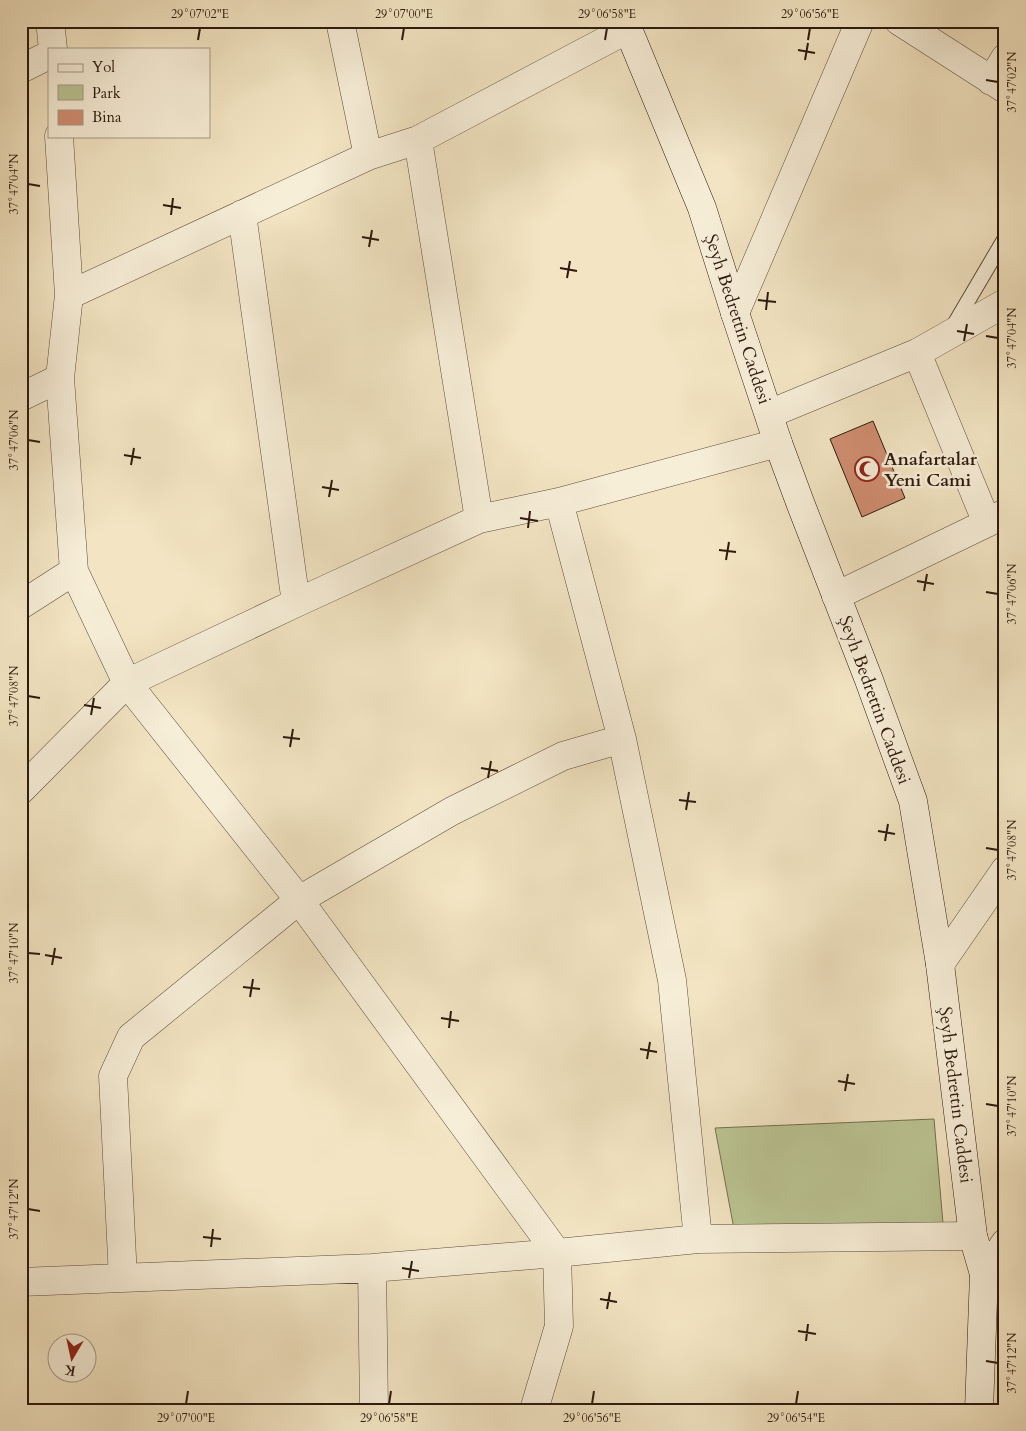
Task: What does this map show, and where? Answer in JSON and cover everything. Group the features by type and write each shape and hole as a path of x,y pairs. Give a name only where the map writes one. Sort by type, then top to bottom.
{"street":[{"path":"50,21 53,48"},
{"path":"340,21 368,156"},
{"path":"735,313 860,21"},
{"path":"899,21 1000,76"},
{"path":"69,295 368,156 418,140 628,25"},
{"name":"Şeyh Bedrettin Caddesi","path":"628,25 702,208 778,443 869,680 913,801 940,964 973,1236 984,1274 979,1410"},
{"path":"21,69 48,56"},
{"path":"59,138 69,295 60,378 74,571 127,683 299,900 557,1253 559,1326 534,1410"},
{"path":"418,140 480,519"},
{"path":"242,214 296,603"},
{"path":"769,414 917,353 1005,303"},
{"path":"836,596 996,518 917,353"},
{"path":"21,397 60,378"},
{"path":"21,790 127,683 296,603 480,519 559,502 778,443"},
{"path":"559,502 622,739 672,980 698,1240"},
{"path":"21,605 74,571"},
{"path":"123,1278 113,1076 131,1037 299,900 452,811 563,756 622,739"},
{"path":"940,964 1005,870"},
{"path":"21,1282 372,1268 698,1240 973,1236"},
{"path":"984,1274 1005,1243"},
{"path":"372,1268 374,1410"}],"lane":[{"path":"947,336 1005,238"}],"green space":[{"path":"934,1119 944,1235 737,1245 715,1128"}],"building":[{"name":"Anafartalar Yeni Cami","path":"873,421 905,498 862,517 830,439"}],"place":[{"name":"Anafartalar Yeni Cami","path":"867,469"}]}
